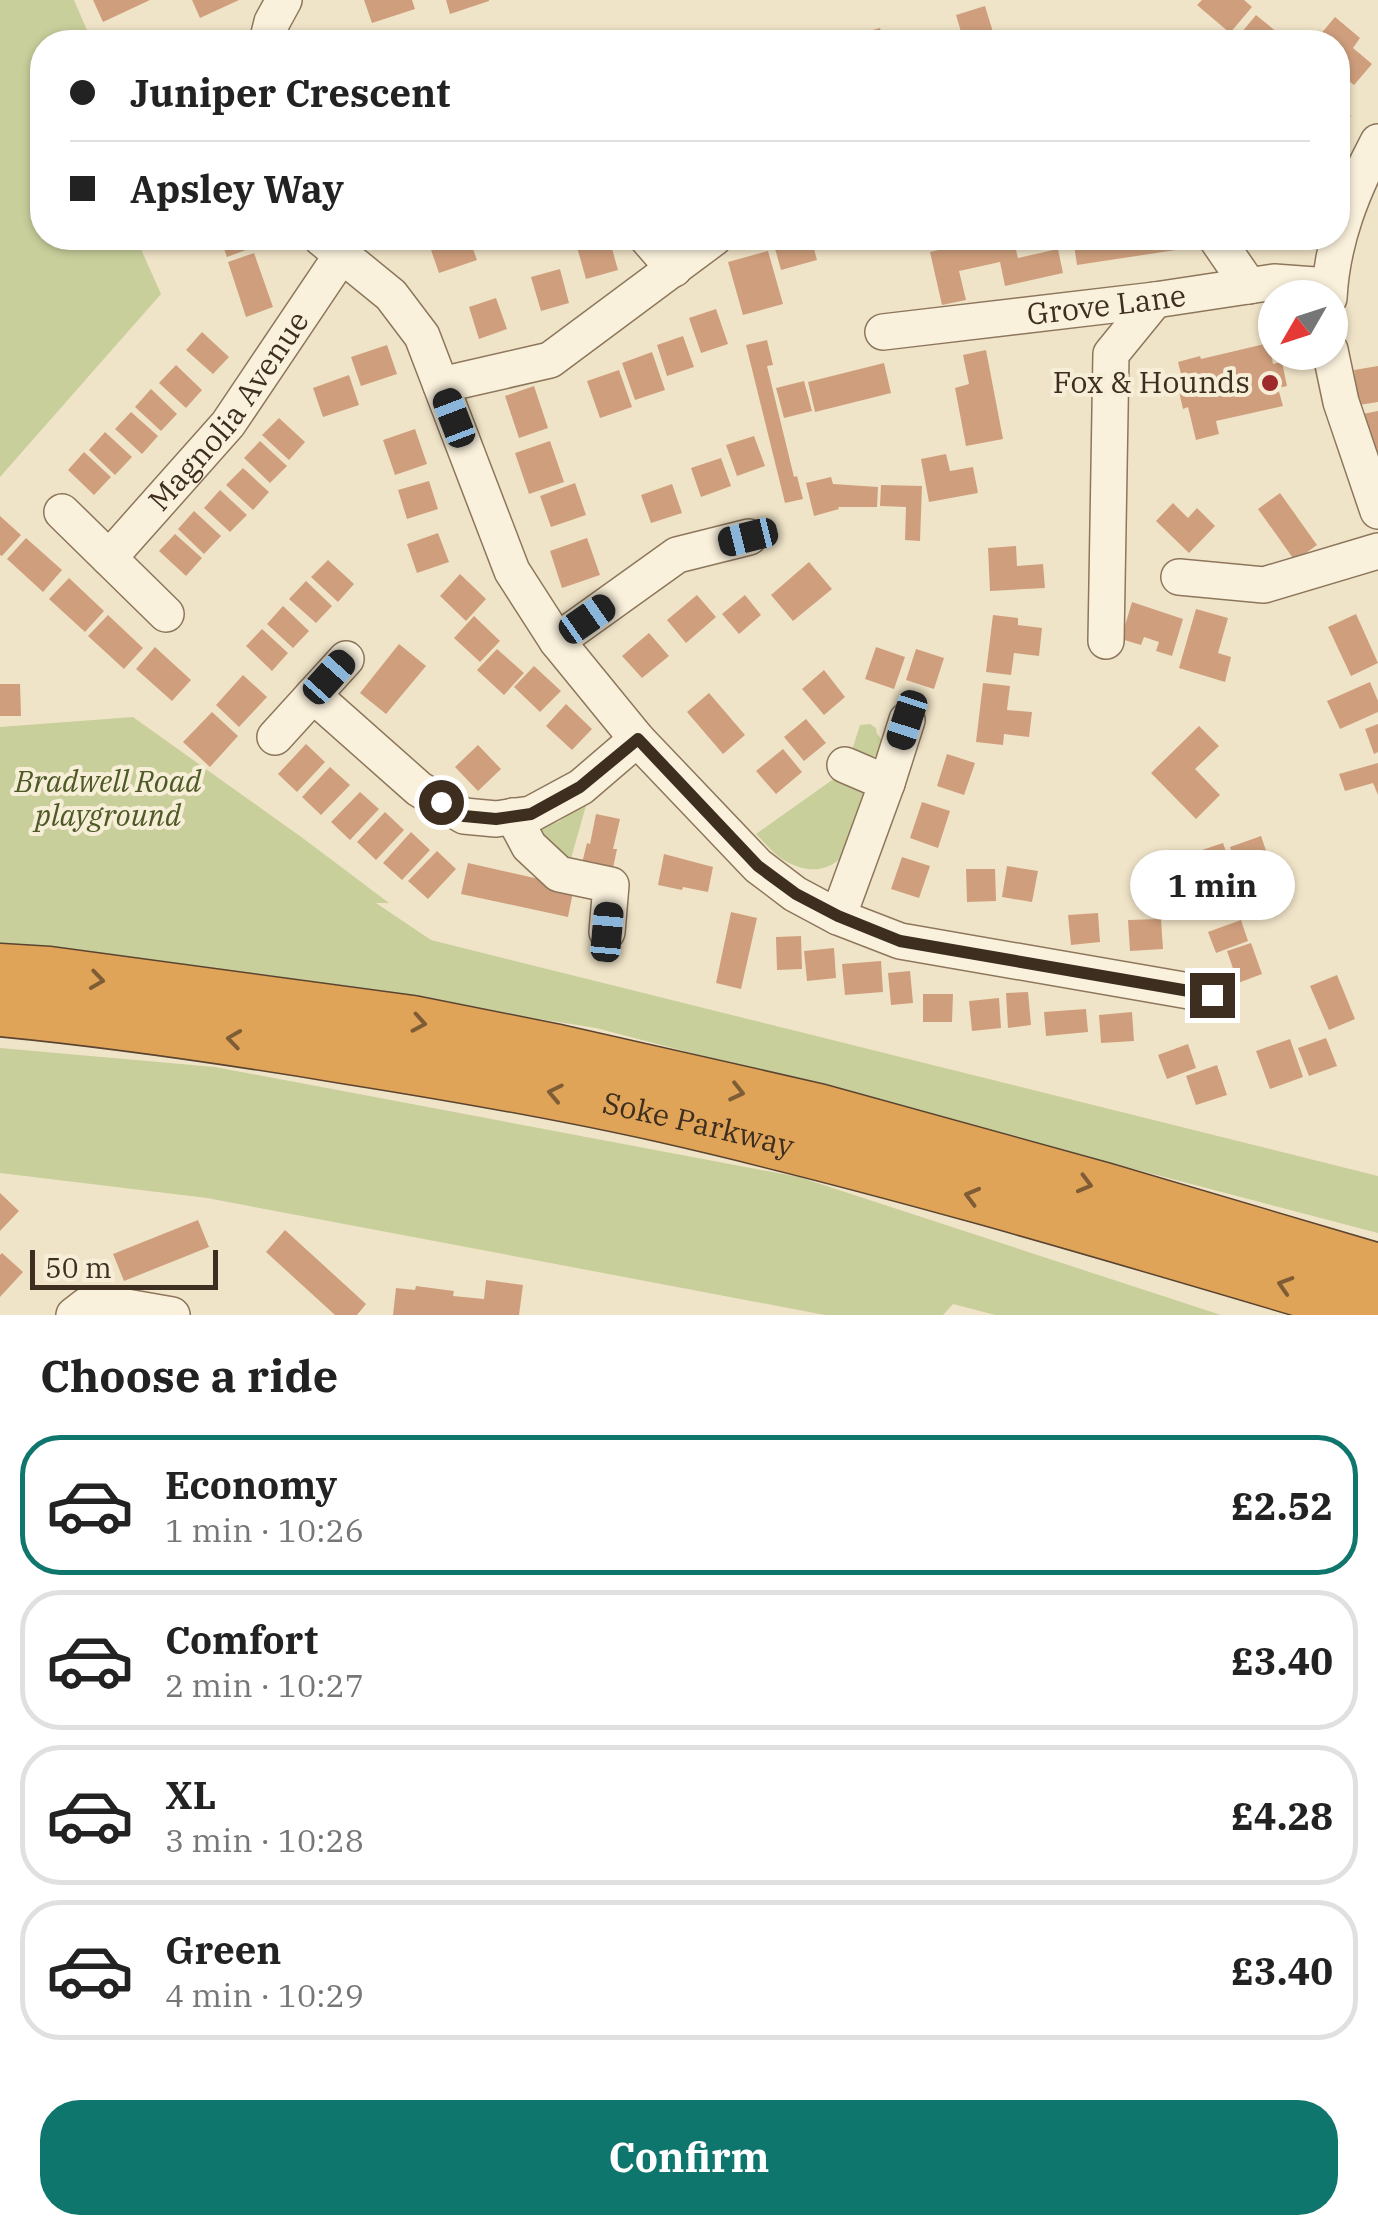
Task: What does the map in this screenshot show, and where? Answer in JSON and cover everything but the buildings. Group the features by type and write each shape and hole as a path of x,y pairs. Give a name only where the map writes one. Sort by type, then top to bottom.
{"highway":[{"name":"Soke Parkway","path":"0,970 48,973 412,1022 558,1050 818,1110 1104,1189 1365,1288"},
{"name":"Soke Parkway","path":"0,1010 274,1045 494,1081 813,1152 1158,1246 1365,1288"}],"street":[{"path":"270,30 284,0"},
{"path":"1350,200 1378,142"},
{"name":"Magnolia Avenue","path":"109,558 228,424 329,250"},
{"path":"335,250 391,295 422,336 512,570 557,641 638,739 758,866 796,894 900,941 1212,995"},
{"path":"658,250 674,269"},
{"path":"441,385 550,360 699,250"},
{"path":"1228,250 1258,280"},
{"path":"1331,280 1336,250"},
{"name":"Grove Lane","path":"883,332 1258,290"},
{"path":"1106,640 1111,354 1154,300"},
{"path":"1334,370 1341,402 1378,511"},
{"path":"62,512 166,614"},
{"path":"557,641 676,555 748,537"},
{"path":"1179,577 1264,585 1378,551"},
{"path":"274,737 346,658"},
{"path":"313,695 418,789 464,816 496,819 531,814 580,787 638,739"},
{"path":"838,916 907,720"},
{"path":"844,765 887,782"},
{"path":"512,816 528,846 559,874 611,885 607,932"},
{"path":"74,1315 87,1306 109,1304 172,1315"}],"green space":[{"path":"0,0 74,0 87,30 30,30 30,250 141,250 161,294 0,477"},
{"name":"Bradwell Road playground","path":"133,717 304,839 389,903 376,903 431,940 1378,1176 1378,1233 596,1028 243,972 0,949 0,727"},
{"path":"870,724 886,745 874,756 858,757 853,747 860,725"},
{"path":"842,773 865,788 867,807 850,846 834,863 814,869 791,864 756,834"},
{"path":"587,802 570,862 531,830 558,822"},
{"path":"0,1048 215,1067 799,1177 1221,1315 995,1315 953,1304 943,1315 825,1315 207,1198 0,1173"}],"place":[{"name":"Fox & Hounds","path":"1270,383"}],"route":[{"path":"441,802 464,816 496,819 531,814 580,787 638,739 758,866 796,894 838,916 900,941 1212,995"}]}
